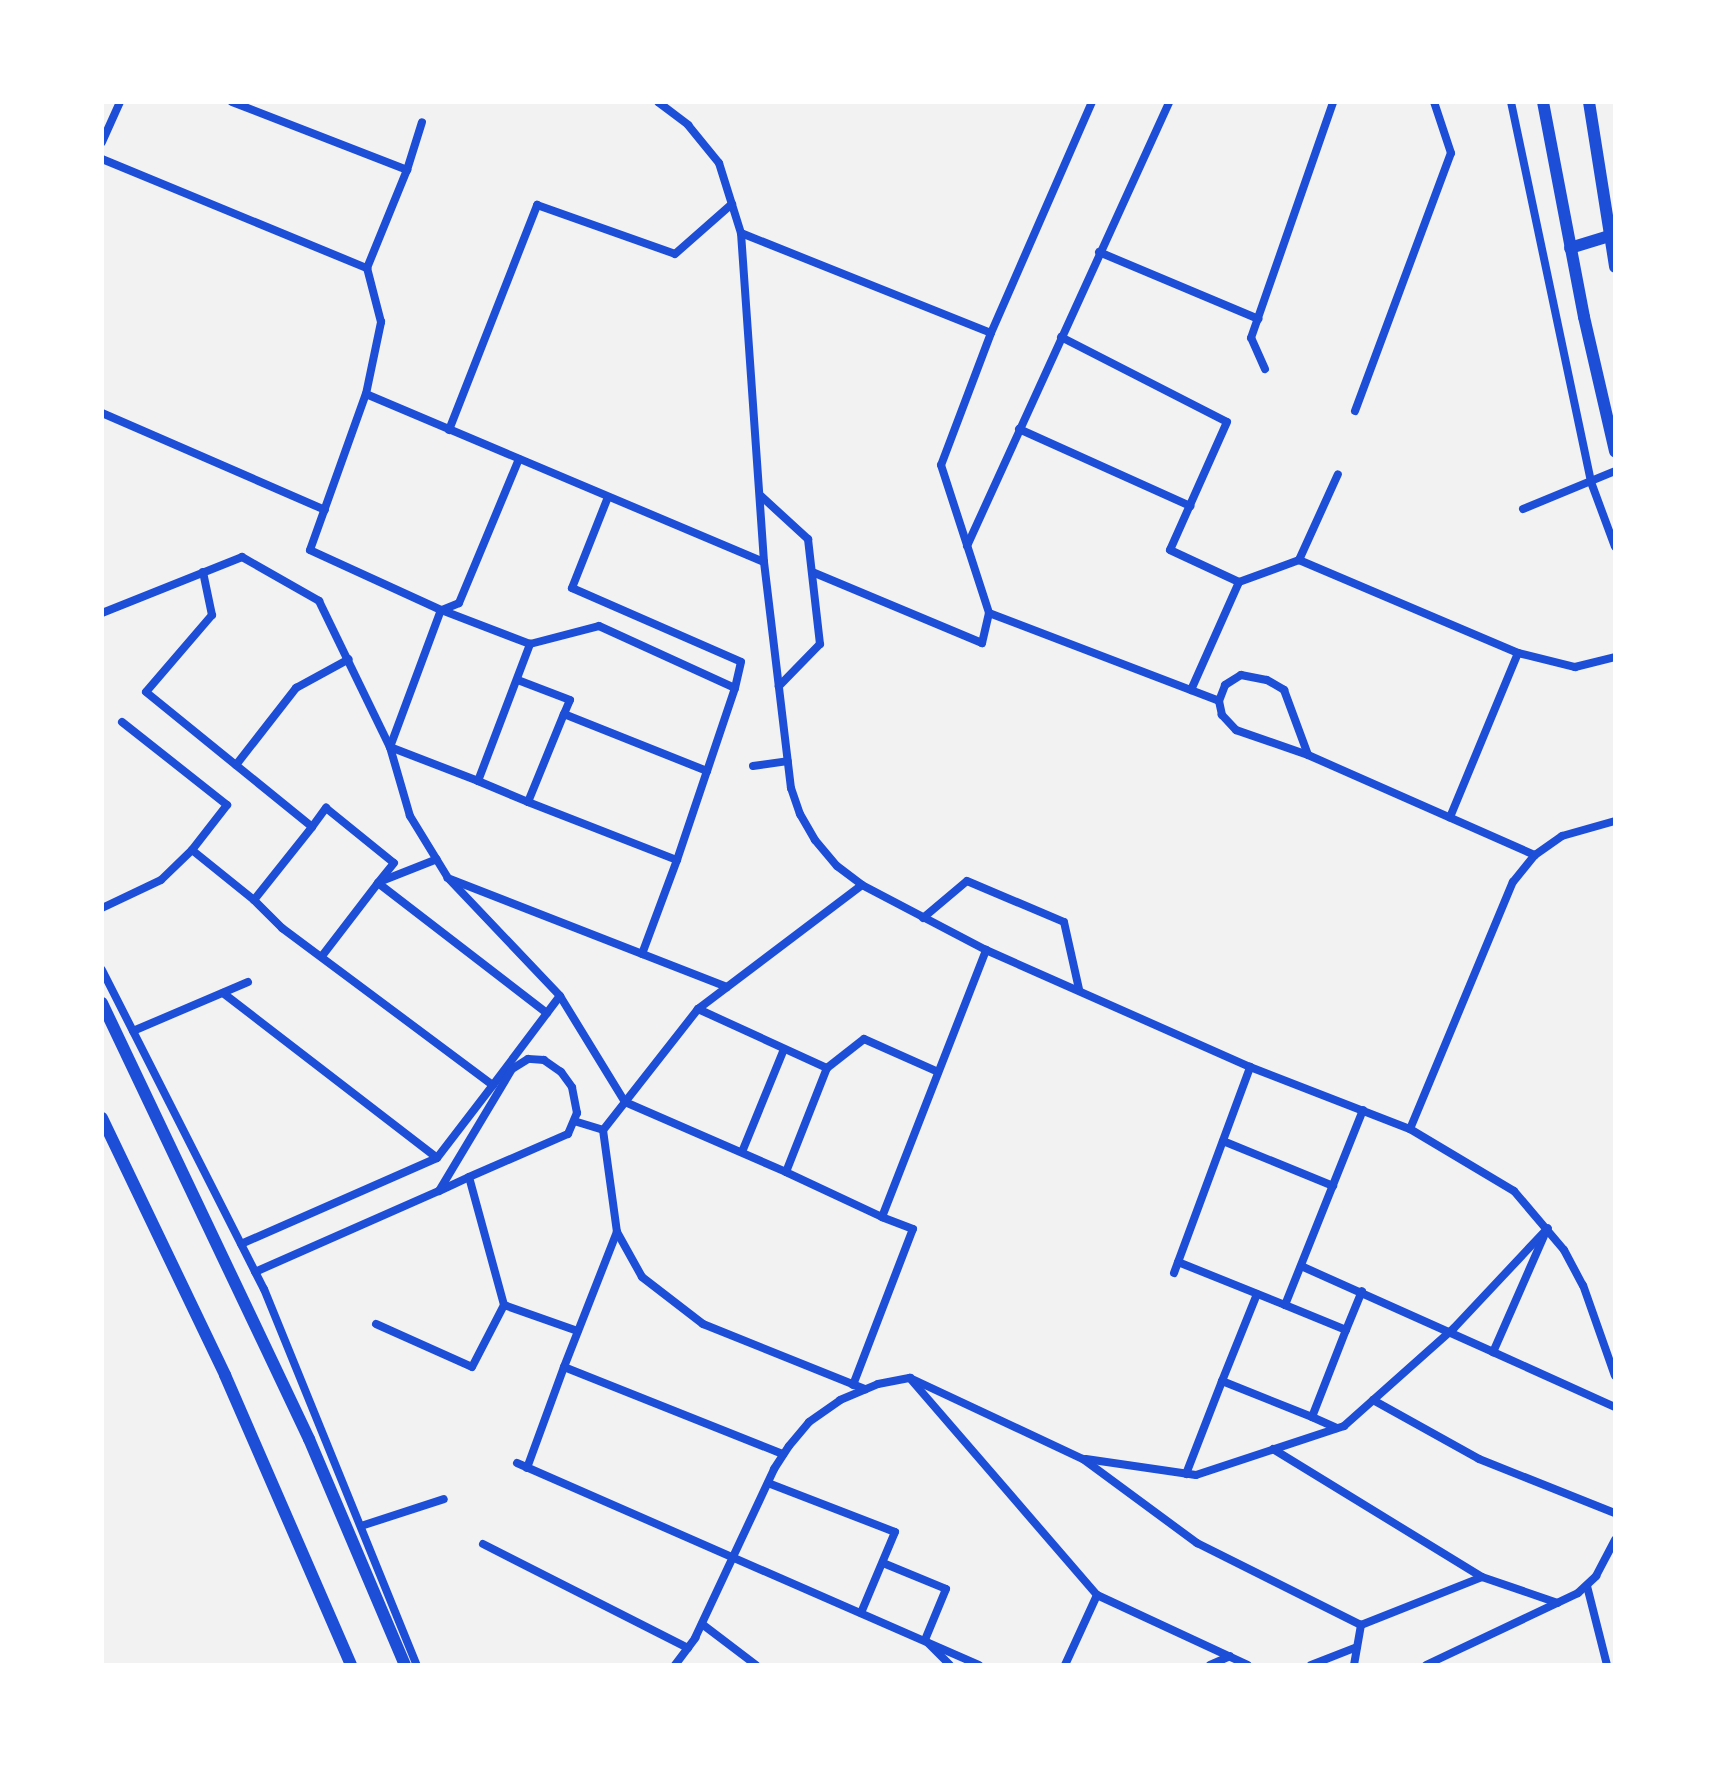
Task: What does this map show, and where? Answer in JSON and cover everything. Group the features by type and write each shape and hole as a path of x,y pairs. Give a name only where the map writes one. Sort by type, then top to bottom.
{"street":[{"path":"232,102 407,170"},
{"path":"658,102 688,125 719,163 741,233 764,562 788,761 800,814 815,840 837,866 862,885 986,950 1250,1067 1410,1129 1514,1191 1548,1228 1583,1285 1615,1376"},
{"path":"812,572 982,643 989,613 941,465 991,333 1092,102"},
{"path":"967,546 1169,102"},
{"path":"1265,369 1251,338 1333,102"},
{"path":"1355,411 1451,153 1434,102"},
{"path":"1511,102 1591,482 1615,547"},
{"path":"1543,102 1570,248 1615,451"},
{"path":"1589,102 1615,267"},
{"path":"102,142 116,103"},
{"path":"422,122 407,170 367,268 381,322 366,394 310,550 441,610 530,644 599,626 735,688"},
{"path":"102,159 367,268"},
{"path":"449,430 537,205 675,254 732,204"},
{"path":"741,233 991,333"},
{"path":"1570,248 1609,236"},
{"path":"1099,252 1258,319"},
{"path":"1061,337 1227,422 1170,550 1239,582 1299,560 1518,653 1575,667 1615,657"},
{"path":"366,394 764,562"},
{"path":"102,413 325,510"},
{"path":"1019,429 1190,506"},
{"path":"390,747 441,610 459,603 519,459"},
{"path":"1523,509 1615,471"},
{"path":"1299,560 1338,474"},
{"path":"761,496 808,539 820,644 779,686"},
{"path":"608,497 572,588 741,662 677,860 642,954"},
{"path":"102,613 242,557 319,601 390,747 410,816 448,878 560,996 625,1102 913,1229 853,1385"},
{"path":"203,572 212,615 146,692 312,827"},
{"path":"1191,690 1239,582"},
{"path":"989,613 1219,701"},
{"path":"478,781 530,644"},
{"path":"1450,817 1518,653"},
{"path":"236,765 296,688 349,659"},
{"path":"1308,755 1284,690 1267,680 1241,675 1225,685 1219,701 1222,715 1236,730 1308,755 1535,855"},
{"path":"518,680 570,700 528,802"},
{"path":"564,714 707,771"},
{"path":"102,908 161,880 192,850 227,805 122,722"},
{"path":"390,747 677,860"},
{"path":"753,766 788,761"},
{"path":"254,900 326,808 394,863 322,956"},
{"path":"1410,1129 1513,882 1535,855 1562,836 1615,821"},
{"path":"192,850 254,900 282,928 493,1085"},
{"path":"378,883 437,859"},
{"path":"448,878 727,987"},
{"path":"923,918 967,881 1064,922 1079,989"},
{"path":"378,883 547,1013"},
{"path":"862,885 698,1009 603,1130 617,1232 642,1277 703,1324 865,1389"},
{"path":"882,1217 986,950"},
{"path":"102,970 255,1272 417,1665"},
{"path":"133,1031 248,982"},
{"path":"223,993 437,1158"},
{"path":"241,1244 437,1158 560,996"},
{"path":"102,1003 309,1439 405,1665"},
{"path":"698,1009 827,1068"},
{"path":"786,1172 827,1068 864,1039 938,1072"},
{"path":"742,1152 784,1049"},
{"path":"255,1272 439,1191 469,1177 568,1134 577,1113 572,1087 561,1072 544,1060 528,1059 512,1069 439,1191"},
{"path":"1174,1273 1250,1067"},
{"path":"1285,1305 1363,1110"},
{"path":"102,1118 230,1387 351,1665"},
{"path":"574,1121 603,1130"},
{"path":"1223,1141 1333,1186"},
{"path":"376,1324 472,1367 504,1305 469,1177"},
{"path":"1083,1459 1196,1475 1337,1428 1449,1332 1548,1228"},
{"path":"1493,1352 1548,1228"},
{"path":"527,1468 617,1232"},
{"path":"1178,1262 1346,1330"},
{"path":"1301,1266 1615,1407"},
{"path":"1312,1417 1362,1291"},
{"path":"1186,1474 1257,1294"},
{"path":"504,1305 578,1331"},
{"path":"564,1367 783,1454"},
{"path":"910,1378 1097,1595 1248,1665"},
{"path":"675,1665 702,1624 783,1454 809,1422 840,1400 865,1389 910,1378 1083,1459 1197,1543 1361,1625 1482,1577"},
{"path":"1222,1381 1337,1428"},
{"path":"1373,1400 1479,1459 1615,1513"},
{"path":"1273,1449 1482,1577 1558,1603"},
{"path":"517,1463 979,1665"},
{"path":"768,1483 895,1532 861,1613"},
{"path":"361,1526 444,1499"},
{"path":"1426,1665 1558,1603 1587,1586 1615,1540"},
{"path":"483,1544 688,1648"},
{"path":"883,1563 946,1589 925,1640"},
{"path":"1587,1586 1607,1665"},
{"path":"1065,1665 1097,1595"},
{"path":"702,1624 756,1665"},
{"path":"1354,1665 1361,1625"},
{"path":"925,1640 950,1665"},
{"path":"1311,1665 1357,1647"},
{"path":"1210,1665 1230,1656"}]}
